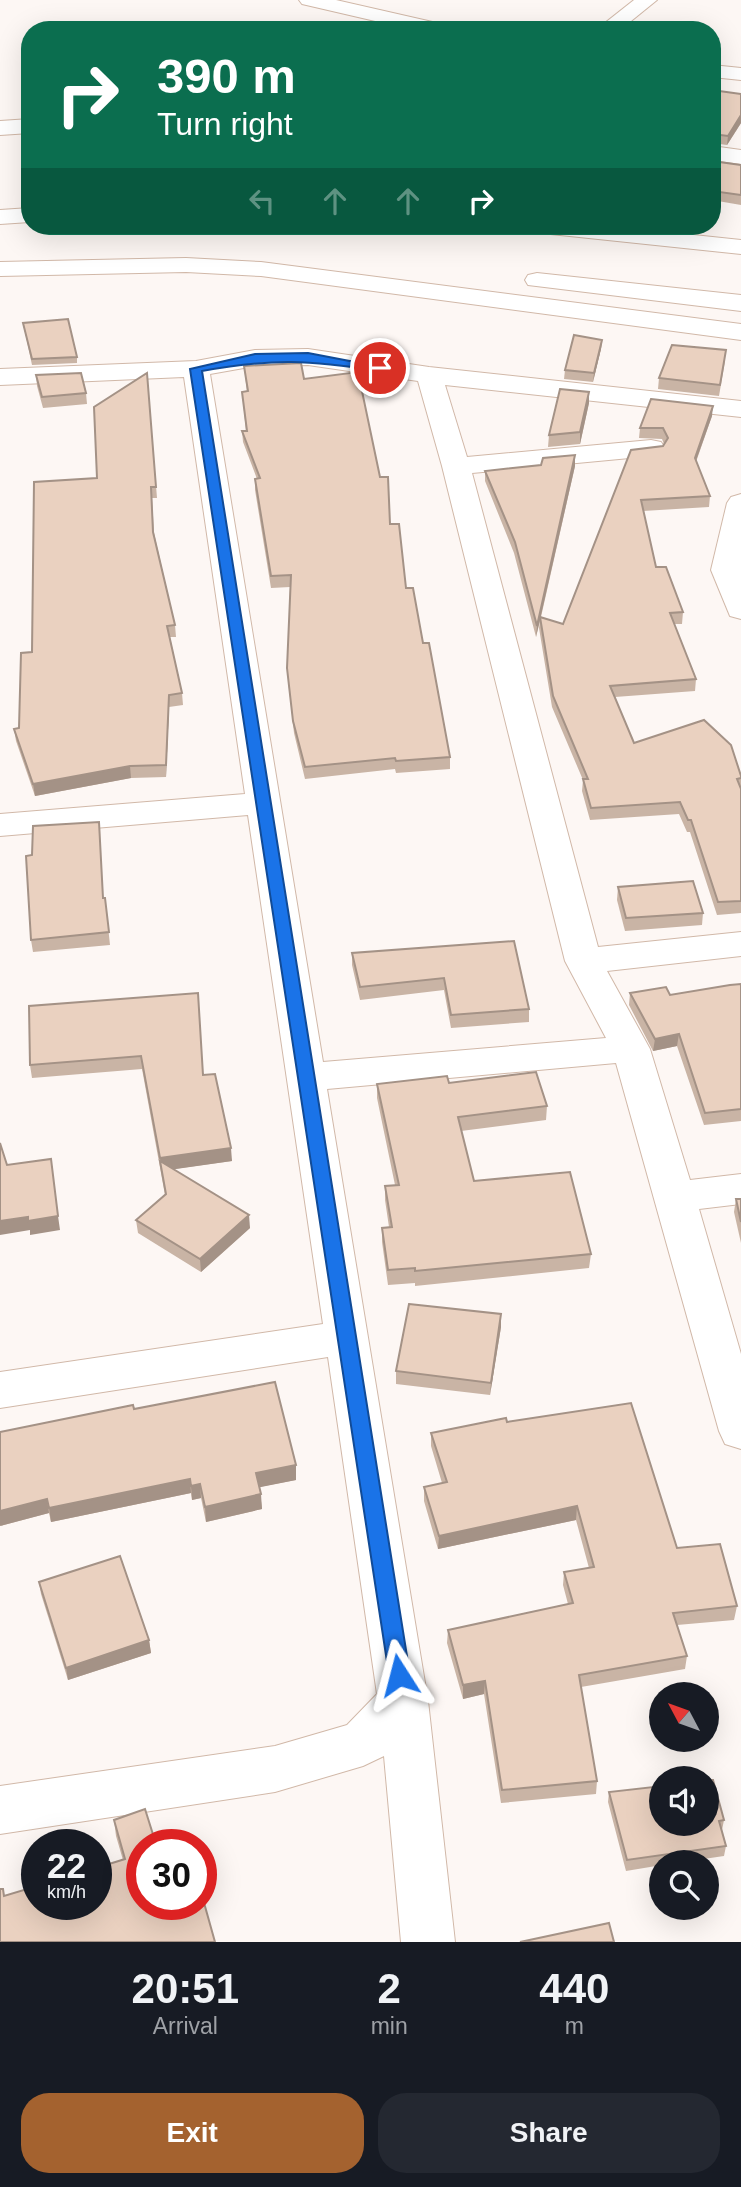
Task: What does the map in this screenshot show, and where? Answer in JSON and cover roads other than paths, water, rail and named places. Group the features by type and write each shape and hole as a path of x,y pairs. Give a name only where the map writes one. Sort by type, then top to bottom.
{"street":[{"path":"309,0 403,21"},
{"path":"618,21 647,0"},
{"path":"721,72 741,74"},
{"path":"0,128 21,127"},
{"path":"721,154 741,157"},
{"path":"0,217 21,216"},
{"path":"627,235 741,247"},
{"path":"0,249 117,243 225,247 481,274"},
{"path":"0,269 161,265 261,269 741,332"},
{"path":"508,277 741,303"},
{"path":"0,377 196,369 255,358 308,357 429,375 741,409"},
{"path":"196,369 403,1701 428,1942"},
{"path":"429,375 456,466 583,961 631,1049 741,1431"},
{"path":"456,466 651,448"},
{"path":"741,503 733,571 741,610"},
{"path":"0,825 263,803"},
{"path":"583,961 741,944"},
{"path":"306,1077 631,1049"},
{"path":"675,1197 741,1189"},
{"path":"0,1390 346,1337"},
{"path":"0,1810 275,1769 363,1743 403,1701"}]}
